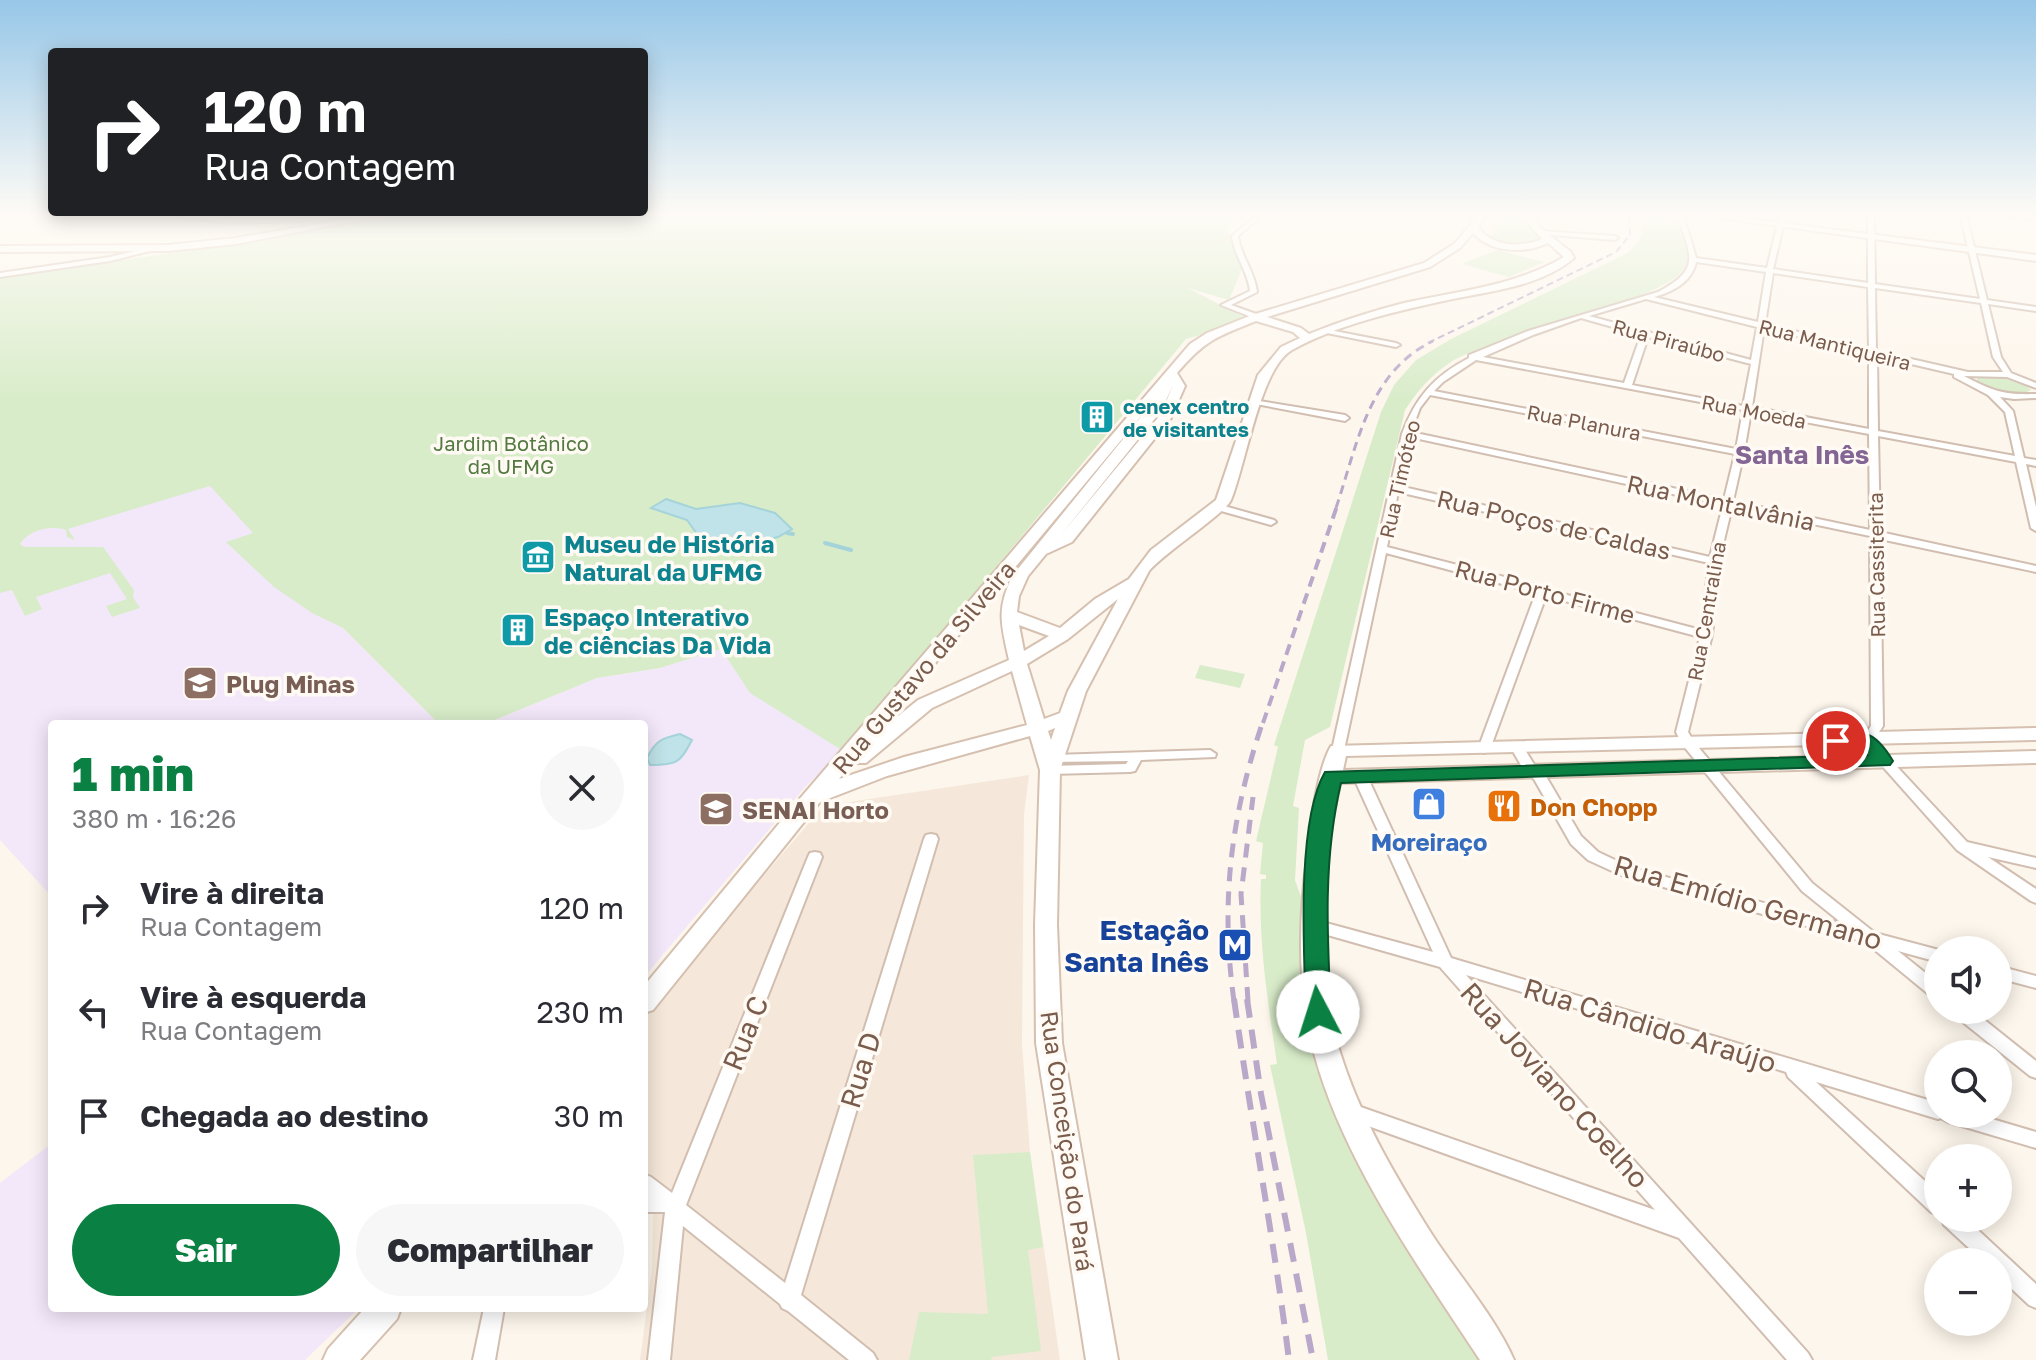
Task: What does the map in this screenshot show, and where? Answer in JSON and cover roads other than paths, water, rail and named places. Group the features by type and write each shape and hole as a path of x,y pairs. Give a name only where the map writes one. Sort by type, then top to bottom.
{"main road":[{"name":"Rua Gustavo da Silveira","path":"648,998 1173,369 1201,340 1247,317 1384,277"},
{"name":"Rua Conceição do Pará","path":"1102,1360 1049,1043 1046,925 1052,764 1077,691 1136,582 1156,553 1217,507 1227,495 1269,365 1285,349 1307,338 1402,307 1481,292 1529,277"},
{"path":"1247,317 1297,330 1307,338"},
{"name":"Rua Gustavo da Silveira","path":"1052,764 1037,729 1018,662 1008,615 1011,596 1021,575 1157,408 1173,369"},
{"path":"811,800 925,704 1018,662 1062,635 1101,602 1136,582"},
{"path":"1008,615 1062,635"},
{"path":"811,800 851,779 1002,741 1067,717"},
{"path":"1338,750 1866,741 2036,734"},
{"path":"1002,741 1024,748 1052,764"},
{"name":"Rua Timóteo","path":"1338,750 1323,814 1318,856 1315,979 1325,1045 1351,1112 1393,1199 1498,1360"},
{"path":"1333,777 2036,757"},
{"path":"339,1360 382,1312"}],"street":[{"path":"1247,317 1225,305 1254,292 1252,277"},
{"name":"Rua Timóteo","path":"1338,750 1406,434 1427,392 1446,374 1472,357 1673,288 1686,277"},
{"name":"Rua Centralina","path":"1688,744 1682,732 1706,635 1714,561 1740,452 1769,277"},
{"path":"1821,277 2036,309"},
{"name":"Rua Cassiterita","path":"1866,741 1877,726 1873,277"},
{"path":"1978,277 1997,357 2008,375"},
{"name":"Rua Mantiqueira","path":"1646,298 1967,376"},
{"name":"Rua Piraúbo","path":"1584,317 1754,363"},
{"path":"1327,331 1396,345"},
{"path":"1627,387 1645,334"},
{"name":"Rua Moeda","path":"1472,357 2036,463"},
{"path":"1992,373 1997,357"},
{"path":"2036,386 2008,375 1967,376 1973,386 1991,393 2014,397 2036,396"},
{"name":"Rua Planura","path":"1427,392 1740,452"},
{"path":"1991,393 2009,411 2036,528"},
{"path":"2009,411 2014,397"},
{"path":"1256,402 1345,418"},
{"name":"Rua Montalvânia","path":"1406,434 2036,569"},
{"name":"Rua Poços de Caldas","path":"1394,488 1714,561"},
{"path":"1217,507 1271,522"},
{"name":"Rua Porto Firme","path":"1383,549 1706,635"},
{"path":"1484,749 1543,590"},
{"path":"1866,741 1962,846 2036,897"},
{"path":"1688,744 1787,867 1817,896 1924,981"},
{"name":"Rua Emídio Germano","path":"1517,748 1530,769 1539,776 1576,840 1593,856 1628,872 1924,952"},
{"path":"1052,764 1130,768 1138,755 1210,754"},
{"name":"Rua Joviano Coelho","path":"1360,776 1445,962 1801,1360"},
{"name":"Rua D","path":"789,1301 931,839"},
{"path":"1962,846 2036,863"},
{"name":"Rua C","path":"659,1360 670,1205 815,857"},
{"name":"Rua Cândido Araújo","path":"1315,926 1445,962 1924,1107"},
{"path":"2012,976 2036,982"},
{"path":"1977,1024 2036,1071"},
{"path":"1790,1068 1924,1193"},
{"path":"1351,1112 1684,1230"},
{"path":"1995,1128 2036,1140"},
{"path":"648,1186 866,1360"},
{"path":"648,1203 670,1205"},
{"path":"1966,1232 1983,1248"},
{"path":"2012,1275 2036,1298"},
{"path":"484,1360 493,1312"}],"water":[{"path":"666,499 696,509 740,503 775,513 792,529 778,537 747,545 725,546 697,534 687,520 651,508"},
{"path":"680,734 692,740 677,761 650,765 648,756 656,744"}],"waterway":[{"path":"787,533 793,534"},
{"path":"825,543 851,550"}],"railway":[{"path":"1428,343 1563,277"},
{"path":"1336,508 1359,436 1379,391 1393,371 1433,341"},
{"path":"1263,723 1337,506"},
{"path":"1234,1001 1228,928 1231,859 1243,791 1263,721"},
{"path":"1248,1001 1241,894 1253,797"},
{"path":"1234,999 1289,1360"},
{"path":"1247,999 1261,1094 1313,1360"}],"place":[{"name":"cenex centro de visitantes","path":"1097,417"},
{"name":"Museu de História Natural da UFMG","path":"538,557"},
{"name":"Espaço Interativo de ciências Da Vida","path":"518,630"},
{"name":"Plug Minas","path":"200,683"},
{"name":"Moreiraço","path":"1429,804"},
{"name":"Don Chopp","path":"1504,806"},
{"name":"SENAI Horto","path":"716,809"},
{"name":"Estação Santa Inês","path":"1235,945"}],"district":[{"name":"Santa Inês","path":"1802,454"}],"park label":[{"name":"Jardim Botânico da UFMG","path":"511,454"}]}
